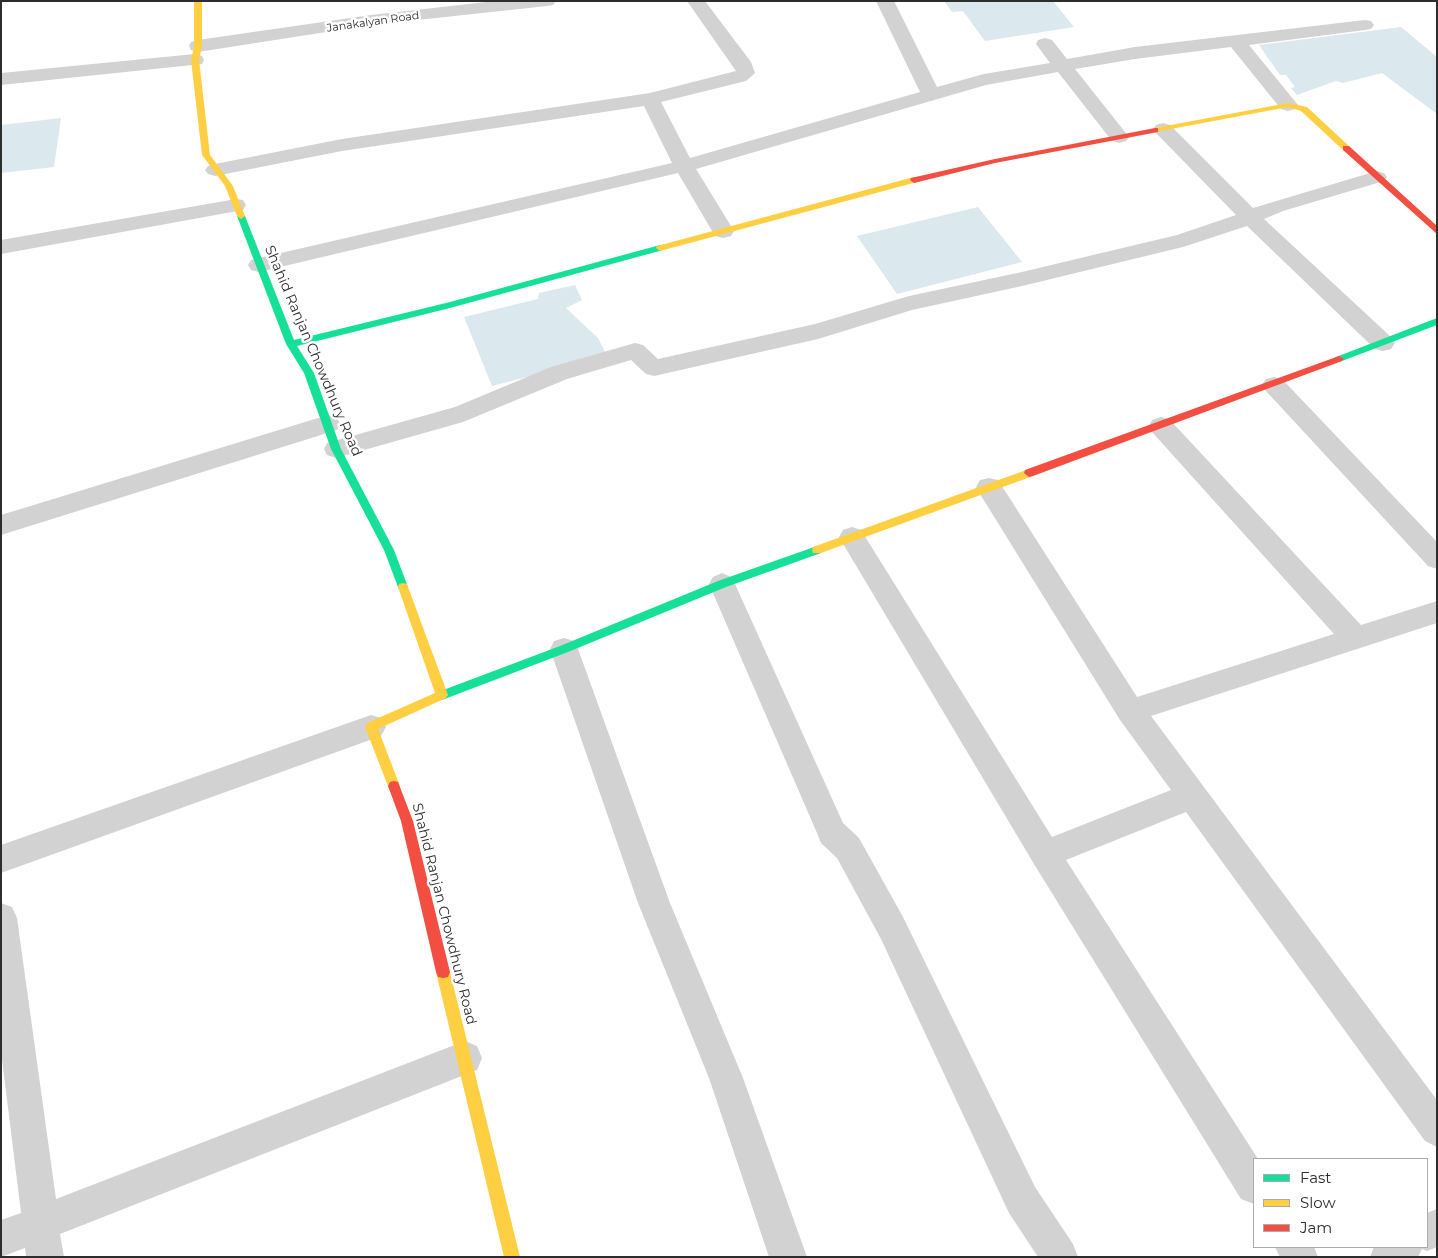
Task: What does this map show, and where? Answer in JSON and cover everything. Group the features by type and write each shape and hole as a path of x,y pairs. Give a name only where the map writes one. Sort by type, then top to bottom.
{"street":[{"name":"Shahid Ranjan Chowdhury Road","path":"198,1 197,53 206,155 215,170 229,186 258,266 291,344 308,373 336,449 369,508 389,550 442,695"},
{"name":"Janakalyan Road","path":"1,79 197,53 436,7 547,1"},
{"path":"215,170 342,145 650,99 739,77 746,73 744,66 696,1"},
{"path":"884,1 931,95"},
{"path":"258,266 684,166 984,80 1135,53 1365,25"},
{"path":"1235,40 1288,106"},
{"path":"1045,44 1119,137"},
{"path":"650,99 684,166 723,231"},
{"path":"291,344 459,303 887,186 995,161 1288,106 1304,109 1437,230"},
{"path":"1163,129 1249,216 1383,343"},
{"path":"336,449 463,413 559,373 635,351 654,368 818,331 909,303 1022,279 1183,240 1276,206 1377,177"},
{"path":"1,247 98,228 236,205"},
{"path":"1,859 371,726 442,695 564,649 722,584 1274,385 1437,321"},
{"path":"1274,385 1437,559"},
{"path":"1,525 328,424"},
{"path":"1161,426 1356,639"},
{"path":"989,487 1130,711 1437,1129"},
{"path":"852,537 1045,854 1253,1184"},
{"path":"722,584 832,833 848,848 883,912 1022,1200 1060,1257"},
{"path":"1130,711 1437,612"},
{"path":"564,649 654,903 726,1078 788,1257"},
{"name":"Shahid Ranjan Chowdhury Road","path":"371,726 407,821 512,1257"},
{"path":"1045,854 1191,796"},
{"path":"1,918 43,1240"},
{"path":"1,1239 43,1240 465,1058"},
{"path":"1388,1257 1402,1248"}],"shaded area":[{"path":"944,1 1053,1 1074,27 985,41 963,11 952,12"},
{"path":"1401,27 1437,57 1437,114 1382,73 1343,83 1336,81 1297,95 1291,88 1295,87 1286,75 1280,75 1259,45"},
{"path":"61,118 54,167 1,173 1,125"},
{"path":"978,207 1022,262 897,294 857,236"},
{"path":"575,285 582,300 566,308 598,338 607,356 492,386 464,317 538,299 539,293"}],"traffic: fast":[{"path":"241,216 291,344 309,373 336,449 389,550 403,587"},
{"path":"291,344 450,305 660,248"},
{"path":"1339,359 1437,321"},
{"path":"442,695 564,649 722,584 817,550"}],"traffic: slow":[{"path":"198,1 198,46 195,60 206,155 229,186 241,216"},
{"path":"1155,130 1288,105 1304,109 1346,148"},
{"path":"660,248 914,180"},
{"path":"817,550 1029,473"},
{"path":"394,786 371,727 442,695 403,587"},
{"path":"443,972 512,1257"}],"traffic: jam":[{"path":"914,180 995,161 1155,130"},
{"path":"1346,148 1437,231"},
{"path":"1029,473 1339,359"},
{"path":"394,786 407,821 443,972"}]}
